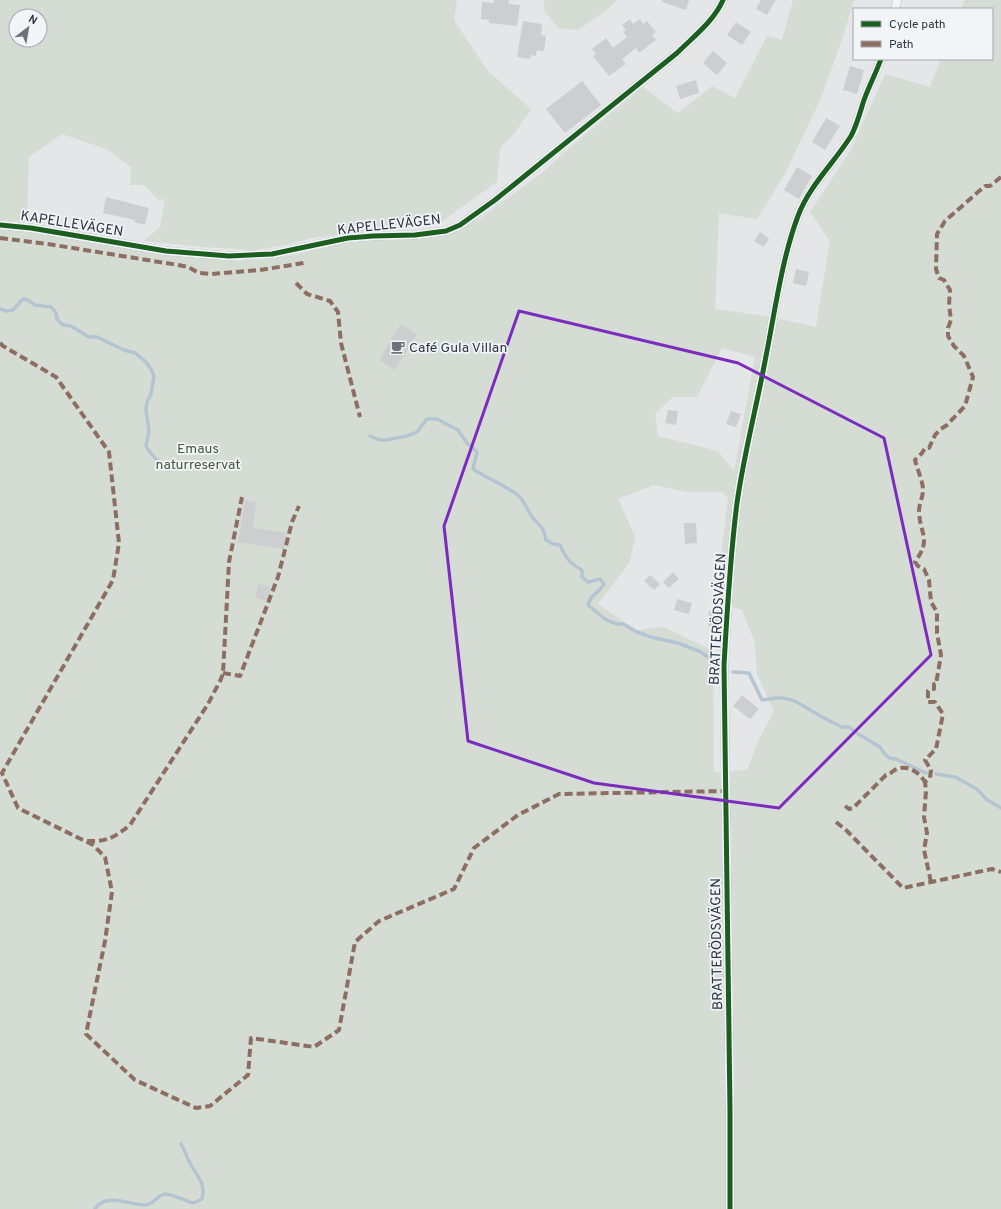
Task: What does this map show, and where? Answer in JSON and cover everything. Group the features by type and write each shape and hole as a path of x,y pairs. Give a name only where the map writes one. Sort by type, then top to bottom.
{"street":[{"name":"KAPELLEVÄGEN","path":"0,225 31,228 166,250 229,256 272,254 348,238 415,235 446,231 460,225 495,200 677,53 704,28 720,7 723,0"},
{"name":"BRATTERÖDSVÄGEN","path":"730,1209 724,665 728,593 737,501 745,454 788,249 798,215 808,196 840,153 852,134 865,98 882,60"}],"highlighted area":[{"path":"519,311 738,363 884,438 931,655 779,808 594,783 468,741 444,526"}],"green space":[{"path":"0,0 457,0 454,20 488,71 531,109 514,134 500,148 497,182 438,224 312,238 286,245 254,250 202,247 144,241 160,227 165,199 158,200 144,185 130,185 131,167 106,149 62,134 29,157 27,222 0,220"},
{"path":"544,0 617,0 607,10 578,30 559,28 545,12"},
{"name":"Emaus naturreservat","path":"793,0 854,0 841,43 821,98 785,174 757,219 719,213 715,309 765,316 816,327 830,241 810,212 851,150 885,74 930,87 941,60 993,60 993,8 961,8 965,0 1001,0 1001,1209 0,1209 0,230 36,232 128,247 160,254 237,261 295,255 356,240 431,235 476,218 479,219 542,173 568,149 643,87 678,113 712,86 735,98 767,36 782,40","holes":["722,348 755,357 734,471 718,451 658,436 655,414 673,397 697,397","654,485 688,492 722,492 728,498 717,602 742,610 755,643 757,674 774,711 758,741 747,770 714,772 713,651 664,627 636,630 598,604 630,562 635,536 618,499"]}],"building":[{"path":"494,0 509,0 508,4 520,5 517,26 489,23 489,20 481,19 482,2 494,3"},
{"path":"662,0 689,0 686,10 662,2"},
{"path":"761,0 776,0 767,15 756,9"},
{"path":"630,19 633,24 640,19 643,24 647,21 656,32 652,35 656,40 639,53 636,48 622,59 626,64 609,76 593,56 596,54 592,49 606,38 613,48 627,37 623,32 626,30 622,25"},
{"path":"523,21 542,24 541,35 546,36 544,51 537,50 536,56 531,55 530,59 517,57"},
{"path":"736,22 751,32 742,45 727,35"},
{"path":"713,51 727,63 717,75 703,63"},
{"path":"850,66 864,70 857,94 843,90"},
{"path":"696,80 699,93 680,99 676,86"},
{"path":"582,81 601,105 565,133 546,109"},
{"path":"826,118 840,126 825,150 812,142"},
{"path":"797,167 812,176 799,199 784,190"},
{"path":"106,197 149,208 145,225 134,222 135,220 103,213"},
{"path":"760,232 769,239 764,247 754,241"},
{"path":"796,269 809,272 806,286 793,283"},
{"path":"401,324 417,334 395,370 379,360"},
{"path":"668,410 678,411 676,425 665,423"},
{"path":"731,411 741,414 736,427 726,424"},
{"path":"245,500 256,502 253,528 286,533 284,549 238,542"},
{"path":"684,523 696,523 697,543 685,544"},
{"path":"673,572 679,579 669,588 663,582"},
{"path":"650,575 660,584 654,590 644,581"},
{"path":"258,584 271,587 268,601 255,598"},
{"path":"677,599 692,603 689,614 674,610"},
{"path":"709,611 720,612 719,626 708,626"},
{"path":"742,695 759,709 750,719 733,706"}],"waterway":[{"path":"0,309 6,311 13,310 23,299 28,300 35,305 51,307 56,313 57,319 63,325 71,326 89,337 97,337 124,350 135,353 146,362 154,376 151,394 147,402 146,411 149,430 146,446 152,455 168,470"},
{"path":"370,436 380,440 407,436 417,432 427,419 437,419 458,430 467,443 477,452 473,469 519,496 532,517 543,529 546,540 553,544 560,545 568,560 582,570 582,577 588,582 600,579 604,584 591,598 588,605 605,619 616,624 623,624 637,632 651,637 678,643 701,652 716,663 718,671"},
{"path":"733,672 749,673 762,700 777,698 792,700 842,727 849,727 880,747 889,758 896,759 926,773"},
{"path":"936,774 955,777 977,789 986,799 1001,808"},
{"path":"95,1209 99,1204 112,1200 148,1205 163,1194 175,1196 193,1203 202,1199 203,1189 199,1177 181,1144"}],"marked path":[{"path":"931,882 924,850 927,833 924,817 926,791 925,782 930,778 931,770 925,760 936,749 943,714 935,702 928,702 928,691 934,689 934,684 936,684 941,655 937,633 937,612 931,602 929,580 924,569 918,566 915,562 920,554 924,542 919,511 923,486 915,460 925,448 929,448 935,435 965,406 973,377 964,356 954,346 948,336 948,328 951,320 949,305 950,290 944,280 939,278 936,269 937,234 945,221 985,186 990,186 1001,177"},
{"path":"0,238 48,244 178,265 188,267 199,273 211,274 260,270 304,263"},
{"path":"296,283 307,294 330,301 338,312 341,343 360,417"},
{"path":"0,343 56,377 109,452 119,543 113,580 2,773 18,808 93,845 105,857 112,892 105,941 86,1034 135,1080 196,1108 210,1106 248,1075 251,1038 314,1047 339,1030 355,942 379,921 454,889 474,848 518,815 559,794 726,791"},
{"path":"87,841 105,840 120,833 130,825 208,704 221,679 223,673 229,562 242,497"},
{"path":"223,673 240,676 278,577 292,522 299,506"},
{"path":"845,806 849,809 853,808 886,775 897,769 905,768 913,770 920,775 925,782"},
{"path":"836,822 846,830 903,888 992,869 1001,872"}],"cycle path":[{"path":"0,225 31,228 166,251 229,256 272,254 348,238 415,235 446,231 460,225 495,200 677,53 709,22 723,0"},
{"path":"730,1209 724,665 737,503 779,285 792,232 803,205 815,185 851,136 881,60"}],"place":[{"name":"Café Gula Villan","path":"398,347"}]}
